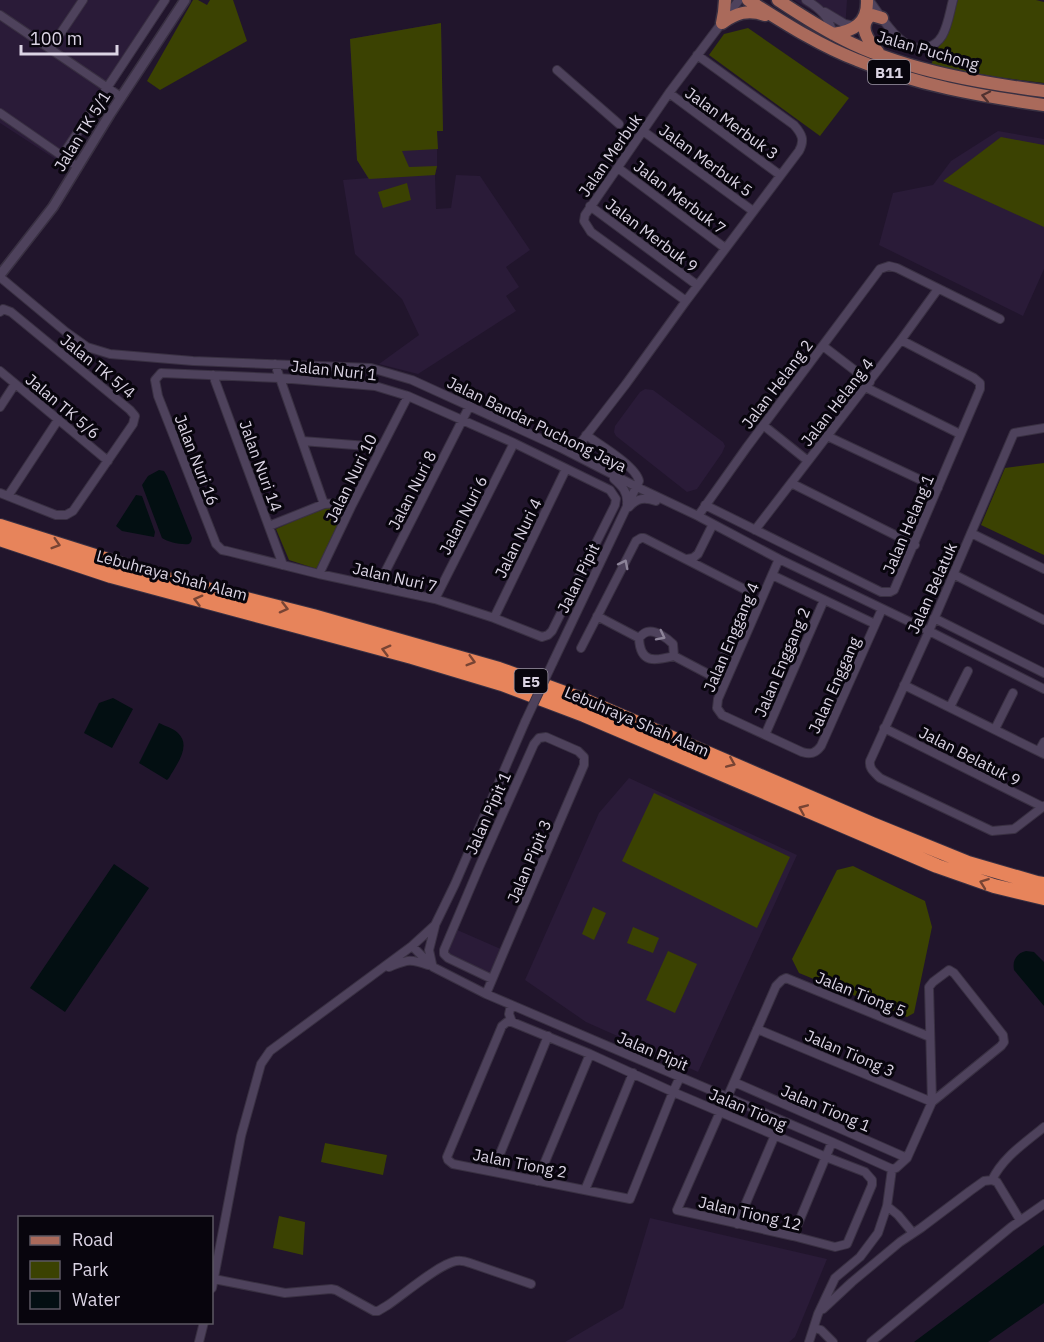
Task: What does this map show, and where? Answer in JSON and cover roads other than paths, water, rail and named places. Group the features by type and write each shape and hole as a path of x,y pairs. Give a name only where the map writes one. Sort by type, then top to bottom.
{"highway":[{"name":"Lebuhraya Shah Alam","path":"0,526 171,580 313,616 499,669 584,700 861,820 968,863 1044,884"},
{"name":"Lebuhraya Shah Alam","path":"0,539 111,576 412,657 501,684 584,715 937,866 994,886 1044,898"}],"main road":[{"path":"722,23 725,0"},
{"name":"Jalan Puchong","path":"748,0 788,25 857,60 928,84 994,98 1044,105"},
{"path":"767,0 781,8 794,11"},
{"name":"Jalan Puchong","path":"778,0 855,45 916,67 991,84 1044,91"},
{"path":"833,34 847,32 856,26 865,14 868,0"},
{"path":"722,23 739,13 748,11 765,15 788,25"},
{"path":"880,54 866,35 864,24 872,15 882,18"}],"street":[{"path":"50,49 83,0"},
{"path":"62,156 165,0"},
{"name":"Jalan TK 5/1","path":"0,276 53,207 121,97 186,0"},
{"name":"Jalan Merbuk","path":"686,301 587,228 584,218 669,93 739,0"},
{"path":"806,0 845,24 856,26"},
{"path":"868,0 905,44 911,48 924,48 937,42 942,36 953,0"},
{"path":"821,10 830,22 833,34"},
{"path":"0,15 121,97"},
{"path":"561,448 576,446 586,435 800,151 802,136 794,126 697,55"},
{"path":"557,70 619,124"},
{"name":"Jalan Merbuk 3","path":"669,93 780,175"},
{"path":"0,113 78,167"},
{"name":"Jalan Merbuk 5","path":"643,131 753,211"},
{"name":"Jalan Merbuk 7","path":"618,168 725,248"},
{"name":"Jalan Merbuk 9","path":"590,206 697,285"},
{"name":"Jalan Helang 2","path":"694,514 705,505 880,269 893,267 938,289"},
{"name":"Jalan Bandar Puchong Jaya","path":"0,276 66,332 87,346 110,354 193,361 371,368 412,380 561,448 779,559 1044,689"},
{"path":"938,289 1000,319"},
{"name":"Jalan Helang 4","path":"755,530 938,289"},
{"name":"Jalan TK 5/4","path":"0,312 3,309 11,312 135,416 133,424 108,461"},
{"name":"Jalan Helang 1","path":"705,505 881,592 894,590 980,389 980,383 974,378 901,340"},
{"path":"823,346 867,385 960,434"},
{"path":"275,364 324,504"},
{"name":"Jalan TK 5/6","path":"0,371 108,461"},
{"name":"Jalan Nuri 1","path":"161,373 280,378 375,386 408,396 514,443 610,490 616,499 615,505 552,631"},
{"name":"Jalan Nuri 16","path":"161,373 155,380 160,404 216,544 222,550 227,551"},
{"name":"Jalan Nuri 14","path":"213,375 284,565"},
{"path":"0,407 15,384"},
{"name":"Jalan Nuri 10","path":"320,574 351,507 408,396"},
{"name":"Jalan Nuri 8","path":"378,586 470,405"},
{"path":"58,420 4,494 56,515 66,515 73,511 108,461"},
{"path":"763,425 808,461"},
{"name":"Jalan Belatuk","path":"1043,806 1014,829 992,831 880,778 872,770 870,761 1014,433 1044,428"},
{"path":"586,435 635,471 639,481 637,487"},
{"path":"827,436 938,488"},
{"path":"302,441 381,447"},
{"name":"Jalan Nuri 6","path":"435,599 514,443"},
{"name":"Jalan Nuri 4","path":"494,618 566,469"},
{"path":"603,470 626,492 626,510"},
{"path":"791,483 915,544"},
{"name":"Jalan Pipit","path":"213,1284 241,1136 261,1064 270,1051 412,946 435,925 525,722 637,487"},
{"path":"626,510 634,502 647,498 694,514"},
{"path":"269,526 324,504 338,503 351,507"},
{"path":"686,559 698,554 713,524"},
{"path":"971,533 1044,569"},
{"path":"581,648 636,541 640,538 750,592 750,599 714,675 674,656 657,661 648,658 643,654 639,638"},
{"name":"Jalan Nuri 7","path":"227,551 435,599 494,618 542,637 552,631"},
{"path":"698,554 703,567"},
{"name":"Jalan Enggang 4","path":"765,735 722,715 717,704 779,559"},
{"path":"953,574 1044,620"},
{"path":"772,575 875,624"},
{"name":"Jalan Enggang 2","path":"765,735 824,600"},
{"name":"Jalan Enggang","path":"765,735 807,754 815,753 819,749 882,609"},
{"path":"597,616 639,638"},
{"path":"934,618 1044,673"},
{"path":"639,638 651,631 664,637 673,644 674,656"},
{"path":"950,707 968,671"},
{"path":"904,686 1042,753 1044,742"},
{"path":"995,729 1013,693"},
{"name":"Jalan Belatuk 9","path":"884,728 1043,806"},
{"name":"Jalan Pipit 1","path":"492,979 445,956 444,950 534,744 539,738 546,737 565,746"},
{"name":"Jalan Pipit 3","path":"486,994 584,765 584,757 578,751 565,746"},
{"path":"432,967 429,950 435,925"},
{"name":"Jalan Pipit","path":"412,946 432,967 486,994 892,1169"},
{"path":"378,971 413,960 432,967"},
{"path":"809,1342 818,1314 835,1278 860,1257 878,1233 887,1206 892,1169 907,1158 932,1102 929,987 949,970 954,973 1003,1035 1004,1042 932,1102"},
{"name":"Jalan Tiong 5","path":"757,1029 776,986 786,978 930,1037"},
{"path":"509,1022 511,1005"},
{"name":"Jalan Tiong","path":"509,1022 548,1036 673,1092 865,1172 872,1180 872,1185 850,1240"},
{"name":"Jalan Tiong 2","path":"509,1022 502,1026 447,1157 453,1164 630,1199 673,1092"},
{"path":"727,1098 757,1029"},
{"name":"Jalan Tiong 3","path":"757,1029 932,1102"},
{"path":"493,1171 548,1036"},
{"path":"537,1181 590,1054"},
{"path":"585,1190 633,1073"},
{"path":"673,1092 680,1077"},
{"name":"Jalan Tiong 1","path":"734,1082 907,1158"},
{"name":"Jalan Tiong 12","path":"720,1112 676,1210 835,1247 848,1244 850,1240"},
{"path":"818,1314 900,1242 970,1191 992,1179 1005,1160 1044,1127"},
{"path":"737,1224 775,1135"},
{"path":"792,1236 832,1142"},
{"path":"992,1179 997,1182 1020,1221"},
{"path":"871,1342 1044,1204"},
{"path":"887,1206 913,1233"},
{"path":"214,1279 285,1293 336,1290 374,1311 388,1305 441,1267 456,1261 462,1260 531,1284"},
{"path":"200,1342 204,1324"},
{"path":"814,1328 821,1330 833,1342"}],"water":[{"path":"159,470 164,471 167,476 192,538 189,544 175,543 162,538 142,485 148,476"},
{"path":"136,495 142,496 155,532 154,537 122,531 116,526"},
{"path":"113,698 133,709 112,748 84,733 99,703"},
{"path":"159,723 176,731 182,738 183,744 181,756 167,780 139,763"},
{"path":"114,864 149,888 65,1012 30,988"},
{"path":"1026,951 1034,952 1044,962 1044,1006 1014,970 1016,957"},
{"path":"1044,1245 1044,1303 988,1342 914,1342"}]}
